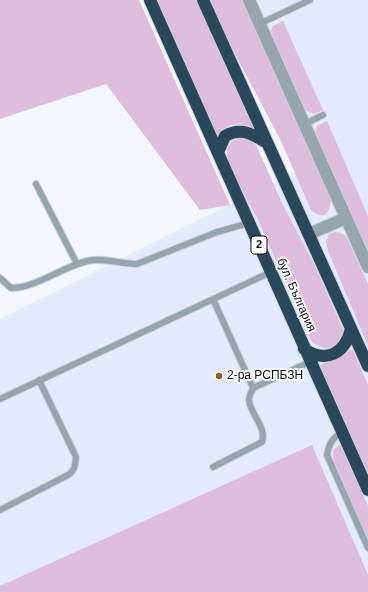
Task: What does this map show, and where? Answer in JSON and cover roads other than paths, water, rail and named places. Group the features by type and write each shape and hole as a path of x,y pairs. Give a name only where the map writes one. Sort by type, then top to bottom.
{"highway":[{"name":"бул. България","path":"150,0 271,272 304,350 368,490"},
{"path":"203,0 368,366"},
{"path":"218,152 225,136 238,131 246,131 268,143"},
{"path":"304,350 318,356 335,353 343,348 348,341 352,329"}],"street":[{"path":"249,0 368,267"},
{"path":"309,234 346,218"}],"lane":[{"path":"259,24 310,0"},
{"path":"305,124 324,115"},
{"path":"36,184 77,264"},
{"path":"0,278 11,288 21,288 88,260 105,260 123,264 137,264 217,232 249,223"},
{"path":"0,399 271,272"},
{"path":"212,300 253,388 249,400 264,437 262,442 213,467"},
{"path":"253,388 310,362"},
{"path":"0,510 68,475 76,466 76,457 39,380"},
{"path":"342,432 334,437 328,446 327,454 368,548"}],"place":[{"name":"2-ра РСПБЗН","path":"219,376"}]}
